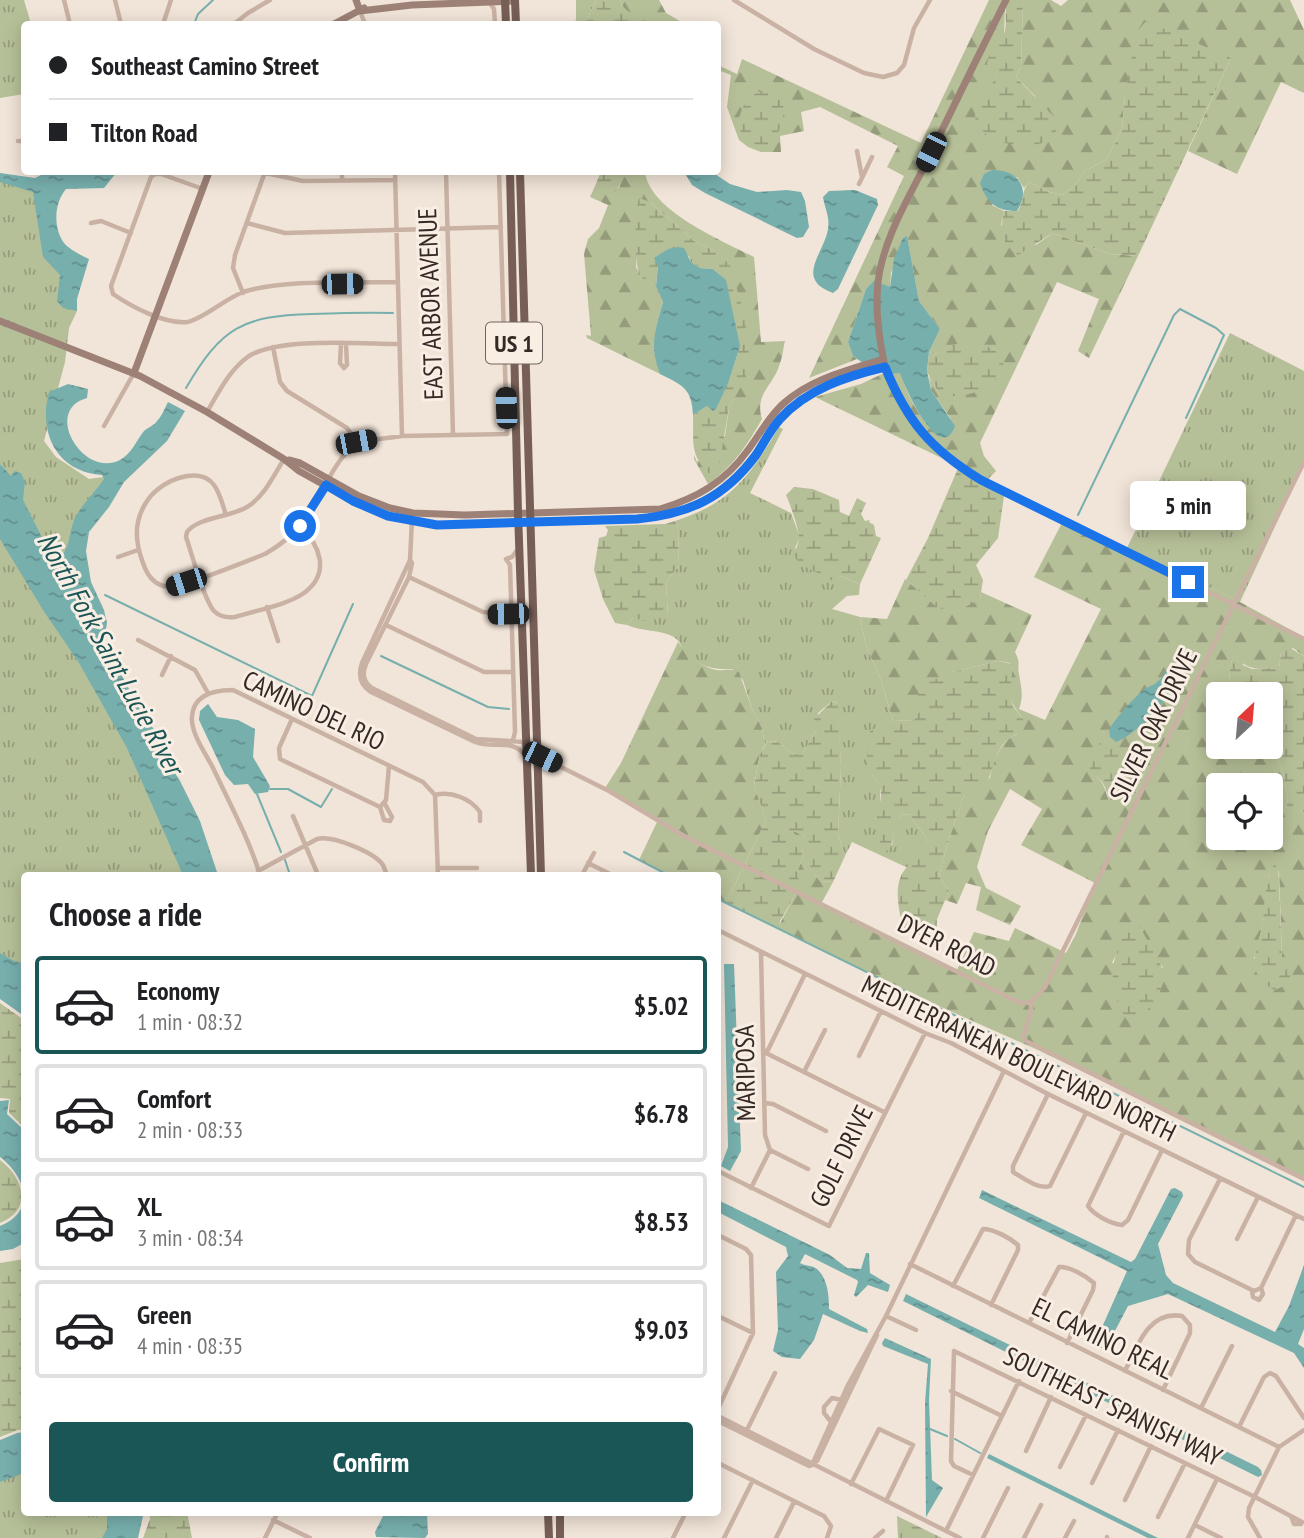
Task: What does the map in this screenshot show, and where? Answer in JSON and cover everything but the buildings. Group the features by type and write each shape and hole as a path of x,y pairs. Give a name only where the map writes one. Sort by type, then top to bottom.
{"main road":[{"path":"506,21 510,1"},
{"path":"510,1 515,21"},
{"name":"US 1","path":"510,175 518,518 531,872"},
{"name":"US 1","path":"520,175 541,872"},
{"path":"512,239 522,254"},
{"path":"512,256 523,273"},
{"path":"526,730 536,754"},
{"path":"526,742 537,768"},
{"path":"548,1516 549,1538"},
{"path":"560,1516 560,1538"}],"street":[{"path":"64,0 69,21"},
{"path":"115,0 120,21"},
{"path":"164,21 172,0"},
{"path":"238,21 270,0"},
{"path":"356,0 364,21"},
{"path":"436,2 449,0"},
{"path":"734,0 814,50 864,73 883,78 891,76 904,65 914,28 930,0"},
{"path":"1006,0 900,216 883,257 878,280 877,312 884,363 895,391 916,427 960,467 981,480 1304,639"},
{"path":"340,21 364,8 385,4 510,1"},
{"path":"490,3 494,9 495,21"},
{"path":"858,151 862,177"},
{"path":"859,184 872,157"},
{"path":"154,175 111,291 119,298 156,315 174,322 189,322 200,318 223,301 243,293 287,285 398,282"},
{"path":"164,175 202,189"},
{"path":"104,426 134,373 208,175"},
{"path":"243,293 233,268 235,255 263,175"},
{"path":"274,175 291,180 395,180"},
{"path":"342,175 342,180"},
{"path":"395,175 402,436"},
{"name":"EAST ARBOR AVENUE","path":"446,175 453,435"},
{"path":"226,515 214,485 206,478 193,475 181,478 156,491 138,519 136,533 138,550 146,573 152,580 171,587 265,554 284,542 300,526 340,459 356,442 402,436 507,434 499,175"},
{"path":"91,223 101,221 131,233"},
{"path":"247,223 285,233 501,227"},
{"path":"0,321 134,373 207,412 299,471 327,482 370,509 412,517 439,515 637,519 662,517 688,510 705,502 742,473 777,416 819,389 884,363"},
{"path":"207,412 228,376 237,367 249,357 273,347 399,344"},
{"path":"273,347 281,382 287,391 347,428 356,442"},
{"path":"284,459 254,502 246,509 190,527 187,532 186,537 210,605 221,616 235,617 304,592 318,573 318,548 300,526"},
{"name":"SILVER OAK DRIVE","path":"1031,1002 1045,986 1304,462"},
{"path":"372,647 409,577 412,562 412,517"},
{"path":"513,740 515,732 510,565 506,559 519,547"},
{"path":"118,557 138,550"},
{"path":"410,560 372,647 364,673 369,688 477,741 516,746 526,756"},
{"path":"409,577 483,612 511,614 522,624"},
{"path":"267,607 278,640"},
{"path":"386,625 484,672 513,672"},
{"path":"138,640 195,670 208,693"},
{"path":"162,675 171,656"},
{"name":"CAMINO DEL RIO","path":"259,872 230,804 194,732 191,718 194,706 208,693 233,690 423,782 435,795"},
{"path":"292,719 279,748 281,759 382,806 389,766"},
{"path":"503,743 513,740 526,742"},
{"name":"DYER ROAD","path":"536,754 609,791 684,836 1014,1000 1031,1002"},
{"path":"439,872 435,795 449,793 474,805 480,812 480,821"},
{"path":"293,816 317,872"},
{"path":"261,872 322,837 340,841 377,860 383,864 386,872"},
{"path":"584,872 594,853"},
{"path":"588,863 606,872"},
{"path":"439,868 477,868"},
{"name":"MEDITERRANEAN BOULEVARD NORTH","path":"721,932 1304,1219"},
{"name":"MARIPOSA","path":"751,1188 770,1150 765,1135 761,952"},
{"path":"805,974 768,1050 764,1052 884,1112"},
{"path":"1031,1002 1031,1012 1023,1037 1026,1041 1304,1179"},
{"path":"859,1056 881,1011"},
{"path":"804,1072 825,1031"},
{"name":"GOLF DRIVE","path":"721,1173 829,1226 925,1033"},
{"path":"813,1463 817,1461 843,1401 872,1349 881,1324 1004,1071"},
{"path":"1048,1094 1012,1170 1030,1182 1045,1188 1050,1186 1086,1112"},
{"path":"765,1102 826,1131"},
{"path":"1124,1131 1088,1206 1091,1211 1115,1224 1128,1220 1162,1150"},
{"path":"770,1150 808,1168"},
{"path":"1220,1179 1189,1240 1188,1254 1195,1262 1251,1290 1261,1288 1296,1215"},
{"path":"1237,1239 1258,1196"},
{"path":"953,1286 983,1229 989,1229 1019,1247 991,1305"},
{"path":"721,1236 746,1249 751,1255 753,1334 721,1403"},
{"name":"EL CAMINO REAL","path":"910,1264 1279,1447"},
{"path":"1029,1323 1056,1269 1062,1265 1078,1273 1093,1281 1094,1286 1067,1343"},
{"path":"1251,1290 1253,1297 1259,1300 1264,1294 1261,1288"},
{"path":"1125,1371 1149,1326 1170,1316 1182,1315 1190,1325 1190,1333 1163,1390"},
{"path":"886,1316 916,1330"},
{"path":"721,1318 753,1334"},
{"path":"1201,1408 1232,1346"},
{"name":"SOUTHEAST SPANISH WAY","path":"951,1391 952,1349 1291,1516"},
{"path":"1240,1427 1264,1377 1273,1371 1304,1418"},
{"path":"746,1432 775,1373"},
{"path":"946,1531 1019,1381"},
{"path":"973,1475 951,1461 951,1391 1002,1416"},
{"path":"1026,1451 1051,1397"},
{"path":"833,1423 824,1413 824,1407 832,1398 843,1401"},
{"path":"1060,1466 1086,1415"},
{"path":"721,1420 960,1538"},
{"path":"850,1484 878,1429 902,1439 913,1445 886,1501"},
{"path":"1092,1483 1118,1430"},
{"path":"1260,1538 1247,1514 1279,1447 1304,1430"},
{"path":"1125,1500 1151,1446"},
{"path":"1158,1517 1185,1463"},
{"path":"721,1464 829,1521 831,1526 827,1538"},
{"path":"1188,1538 1217,1479"},
{"path":"724,1538 753,1480"},
{"path":"983,1538 1008,1488"},
{"path":"776,1538 794,1502"},
{"path":"1024,1538 1041,1504"},
{"path":"265,1538 276,1516"},
{"path":"673,1538 684,1516"},
{"path":"274,1520 310,1538"},
{"path":"1065,1538 1074,1521"},
{"path":"1195,1525 1221,1538"},
{"path":"875,1538 883,1531"}],"green space":[{"path":"0,0 24,0 30,21 21,21 21,94 0,98"},
{"path":"576,0 596,0 586,21 576,20"},
{"path":"596,0 620,0 623,7 641,21 586,21"},
{"path":"620,0 659,0 666,13 680,21 642,21 631,16"},
{"path":"989,0 1003,0 898,215 876,281 866,289 848,342 853,356 857,359 809,378 904,176 887,167 898,146 820,107 801,112 804,131 780,136 781,152 761,152 748,147 739,140 727,107 731,75 721,71 721,66 737,74 742,59 921,143"},
{"path":"1008,0 1023,0 1021,67 1016,77 1059,122 1053,137 1044,143 1018,145 1004,142 981,130 976,120 976,108 997,75 987,64 1004,34"},
{"path":"1023,0 1051,0 1061,6 1068,0 1290,0 1304,30 1304,93 1281,82 1237,174 1188,151 1231,58 1125,96 1122,129 1107,159 1085,171 1063,195 1049,192 1029,182 1024,188 1017,177 992,205 1004,211 1001,225 1036,245 1053,233 1110,254 1138,256 1089,358 1078,351 1099,299 1057,282 980,443 984,456 996,471 987,480 815,397 861,384 884,373 901,373 912,402 930,429 951,419 931,390 929,376 940,395 995,349 964,344 935,354 929,352 940,329 919,301 907,237 891,273 890,288 880,283 885,257 893,236 1005,6 1004,36 997,75 987,93 982,131 1012,143 1044,143 1035,96 1016,77 1021,67"},
{"path":"1146,21 1231,58 1138,256 1110,254 1053,233 1018,255 1008,246 1003,236 1004,211 1018,211 1029,182 1049,192 1063,195 1085,171 1107,159 1122,129 1136,33"},
{"path":"765,90 780,94 783,116 776,137 765,147 748,142 737,126 749,98"},
{"path":"600,175 624,175 616,192 595,186"},
{"path":"623,175 646,175 650,186 673,212 706,233 754,257 761,342 785,341 777,371 763,396 760,410 762,419 739,455 725,471 708,484 694,459 694,455 697,462 725,436 729,408 745,377 715,251 694,241 650,202 637,241 636,267 641,277 656,285 663,302 655,338 655,355 660,374 587,338 586,335 591,336 584,254 588,239 599,228 608,205 590,197 595,186 619,188"},
{"path":"0,181 34,191 63,272 59,302 77,311 69,328 65,362 44,441 56,457 89,479 110,476 74,551 56,567 198,872 21,872 21,993 0,981"},
{"path":"639,198 650,202 694,241 715,251 730,265 744,314 749,355 746,377 729,408 718,472 708,473 695,453 693,415 707,406 729,381 740,346 726,280 713,269 700,268 691,262 689,256 668,249 659,256 656,285 641,277 636,251"},
{"path":"1230,333 1304,371 1304,464 1240,602 1127,548"},
{"path":"969,341 995,349 1003,358 1004,372 990,384 967,395 940,395 927,372 929,352 935,354 952,345"},
{"path":"779,427 783,429 750,493 791,513 800,537 795,548 837,582 840,576 860,584 859,595 847,596 832,609 860,617 866,646 881,680 893,721 870,731 872,774 880,785 880,809 875,819 892,846 895,822 901,815 909,814 927,839 925,850 908,868 852,842 845,856 838,834 841,766 837,703 832,701 818,713 817,729 803,753 795,756 778,742 768,741 765,745 762,728 752,709 743,680 732,669 702,665 683,650 674,637 627,625 633,618 668,616 666,583 679,565 678,528 675,521 711,506 737,486"},
{"path":"959,466 1007,489 998,538 976,565 983,580 980,599 956,610 947,610 932,603 906,580 928,538"},
{"path":"794,487 813,489 839,500 840,512 849,516 857,498 866,503 861,514 865,521 870,520 876,536 881,538 860,584 840,576 837,583 800,564 794,556 799,535 786,495"},
{"path":"1065,517 1240,602 1304,637 1304,656 1293,648 1281,653 1279,668 1249,667 1234,655 1230,666 1229,682 1206,682 1206,760 1278,760 1283,773 1288,799 1286,808 1304,812 1304,1177 1038,1050 896,987 778,927 794,897 797,872 802,859 803,849 791,830 801,834 810,843 810,859 815,875 821,881 833,882 821,904 957,970 974,932 1009,941 1015,928 1066,953 1095,883 1021,845 1042,809 1010,789 988,831 977,867 986,888 1021,906 1010,925 976,910 981,887 966,883 957,904 945,900 949,891 939,876 964,795 990,778 998,752 1006,741 1017,734 1022,718 1009,695 1012,672 1010,663 998,661 952,672 914,720 893,721 881,680 866,646 860,617 887,619 905,579 939,608 980,599 981,592 1032,615 1015,652 1022,691 1019,709 1045,720 1101,609 1034,577","holes":["1143,761 1145,771 1136,793 1130,796 1117,794 1109,801 1100,781 1088,773","1279,871 1282,957 1254,959 1263,924 1269,875","1132,922 1138,925 1163,968 1112,963"]},
{"path":"675,521 678,528 679,565 666,583 668,616 646,621 633,618 627,625 615,623 603,599 594,570 599,538 606,536 608,530 605,526 665,524"},
{"path":"678,642 689,656 704,666 739,672 762,728 765,745 760,754 754,785 766,820 726,903 721,900 721,872 663,872 639,860 658,820 605,788 621,763"},
{"path":"1285,645 1304,656 1304,812 1286,809 1288,799 1278,760 1283,760 1283,682 1229,682 1234,654 1242,652 1243,665 1252,669 1279,668"},
{"path":"998,661 1012,664 1010,696 1013,706 1025,722 1024,729 1001,747 980,792 964,795 939,876 949,891 937,919 936,943 902,927 898,902 899,882 904,871 922,851 927,839 909,814 901,815 891,846 884,851 875,828 881,793 868,763 870,731 891,721 914,720 920,711 917,697 927,683 952,672"},
{"path":"832,701 838,704 841,766 838,834 845,856 833,882 821,881 810,866 807,839 793,831 803,849 797,872 799,881 794,897 780,921 779,929 726,903 766,820 754,786 760,754 768,741 778,742 794,755 803,753 817,729 814,719"},
{"path":"1100,742 1144,761 1145,771 1136,793 1130,796 1117,794 1109,802 1103,784 1088,774"},
{"path":"1278,859 1282,957 1294,970 1284,986 1275,990 1259,977 1255,959 1268,881"},
{"path":"1132,921 1138,924 1156,954 1163,972 1163,982 1160,992 1148,1009 1139,1017 1127,1020 1115,995 1113,970 1119,946"},
{"path":"0,1003 21,1018 21,1124 9,1113 10,1099 0,1098"},
{"path":"0,1160 19,1184 21,1202 10,1217 0,1223"},
{"path":"21,1260 21,1430 0,1437 0,1263"},
{"path":"21,1458 21,1516 118,1516 115,1538 0,1538 0,1462"},
{"path":"150,1516 188,1516 192,1538 143,1538"},
{"path":"897,1516 942,1538 898,1538"}],"water":[{"path":"992,170 1009,173 1020,182 1023,195 1017,211 1003,209 989,201 980,183 984,174"},
{"path":"0,173 35,178 41,175 115,175 104,188 66,189 57,208 60,237 69,248 89,259 77,299 77,311 63,308 57,301 60,275 43,257 33,192 0,182"},
{"path":"686,175 716,175 730,184 757,192 801,192 809,227 803,237 797,238 692,185"},
{"path":"855,190 877,199 878,205 838,289 833,293 815,281 813,273 828,229 823,197 829,191"},
{"path":"907,236 919,301 940,329 929,352 927,371 931,390 955,426 948,436 941,437 923,420 900,373 877,371 884,370 880,334 880,283 890,287 894,259 903,238"},
{"path":"684,248 691,262 700,268 713,269 726,280 740,346 729,381 716,409 713,411 707,406 693,415 691,399 684,388 660,374 654,346 663,302 656,286 658,266 654,258 668,249"},
{"path":"875,280 881,358 863,363 853,356 848,342 866,289"},
{"path":"68,384 88,389 87,398 74,405 68,415 68,428 81,452 93,460 106,463 120,460 128,454 144,431 159,419 168,402 185,411 167,441 124,482 89,532 86,551 91,582 107,623 104,641 106,646 143,715 163,741 166,760 179,779 200,821 217,872 182,872 127,748 79,663 0,539 0,464 11,476 15,471 21,473 25,482 23,500 54,561 63,554 68,545 79,511 104,479 102,475 73,466 62,458 54,447 46,421 49,392"},
{"path":"1166,670 1170,670 1174,680 1169,693 1157,710 1139,727 1116,742 1110,737 1109,729 1132,701 1157,682"},
{"path":"208,704 217,717 238,720 255,729 253,757 270,786 268,792 255,794 248,784 234,785 225,775 199,720 200,711"},
{"path":"0,953 21,962 21,1014 0,999"},
{"path":"724,964 734,964 741,1151 730,1171 721,1166 728,1147"},
{"path":"9,1100 7,1114 21,1127 21,1184 9,1165 0,1157 0,1101"},
{"path":"1171,1189 1182,1192 1183,1196 1158,1244 1166,1275 1173,1283 1275,1332 1289,1306 1304,1265 1304,1329 1298,1344 1304,1348 1304,1368 1294,1353 1168,1294 1128,1306 1106,1348 1099,1348 1095,1343 1127,1271 979,1198 982,1190 1131,1262"},
{"path":"721,1201 830,1255 847,1268 861,1269 866,1253 869,1253 870,1273 890,1285 888,1292 868,1285 856,1297 854,1295 857,1280 805,1254 800,1263 821,1273 827,1288 829,1309 867,1329 868,1333 823,1314 814,1340 800,1359 782,1357 773,1351 778,1330 776,1272 788,1256 786,1247 721,1214"},
{"path":"21,1208 21,1245 0,1251 0,1226 12,1220"},
{"path":"906,1294 1258,1467 1262,1475 1258,1477 903,1301"},
{"path":"885,1338 931,1359 929,1400 932,1480 943,1488 926,1517 925,1403 928,1364 883,1346"},
{"path":"21,1432 21,1474 0,1482 0,1440"},
{"path":"989,1454 1158,1538 1148,1538 987,1458"},
{"path":"107,1516 143,1516 138,1538 102,1538 107,1529"},
{"path":"383,1516 427,1516 428,1534 425,1538 376,1537 375,1532"}],"waterway":[{"path":"195,21 198,14 213,0"},
{"path":"1078,515 1174,315 1180,309 1224,335 1186,418"},
{"path":"186,388 223,338 251,322 288,315 393,313"},
{"name":"North Fork Saint Lucie River","path":"105,595 312,696 353,604"},
{"path":"381,656 488,707 509,709"},
{"path":"270,789 288,789 321,807 332,789"},
{"path":"257,794 281,852"},
{"path":"624,852 662,872"},
{"path":"285,860 289,872"},
{"path":"721,900 1304,1187"},
{"path":"930,1429 947,1436"},
{"path":"955,1439 980,1453"}],"route":[{"path":"300,526 326,485 353,501 388,516 437,525 637,519 662,517 688,510 705,502 742,473 780,419 801,400 834,383 885,367 895,391 916,427 960,467 981,480 1188,582"}]}
